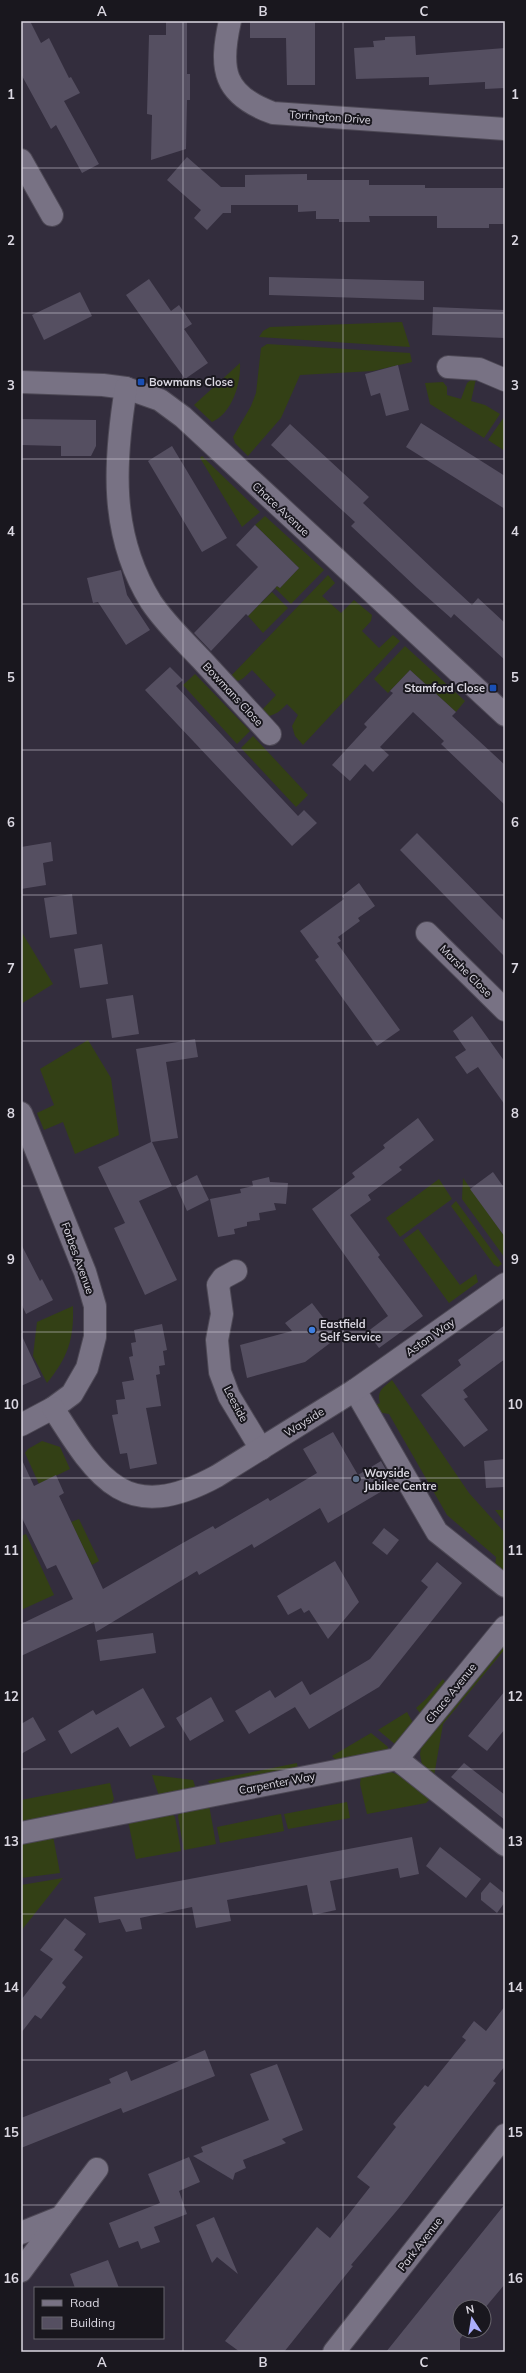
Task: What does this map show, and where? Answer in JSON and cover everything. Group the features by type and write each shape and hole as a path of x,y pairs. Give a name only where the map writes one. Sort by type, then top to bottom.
{"street":[{"name":"Torrington Drive","path":"230,21 225,42 224,66 231,84 242,98 259,108 273,113 505,129"},
{"path":"21,160 52,215"},
{"path":"448,367 479,369 505,380"},
{"name":"Chace Avenue","path":"21,382 103,384 126,388 160,400 183,417 505,715"},
{"name":"Bowmans Close","path":"126,388 116,457 117,496 133,563 151,602 174,630 270,734"},
{"name":"Marshe Close","path":"427,933 505,1010"},
{"name":"Forbes Avenue","path":"21,1113 85,1272 95,1306 95,1337 87,1368 72,1394 53,1408 21,1425"},
{"name":"Leeside","path":"236,1271 223,1278 218,1285 222,1314 217,1340 220,1372 229,1396 261,1449"},
{"name":"Aston Way","path":"355,1390 505,1284"},
{"path":"355,1390 437,1532 505,1586"},
{"name":"Wayside","path":"53,1408 88,1463 107,1482 127,1492 150,1496 172,1495 193,1488 261,1449 355,1390"},
{"name":"Chace Avenue","path":"397,1759 505,1627"},
{"path":"397,1759 505,1845"},
{"name":"Carpenter Way","path":"21,1833 397,1759"},
{"name":"Park Avenue","path":"334,2352 505,2135"},
{"path":"21,2271 97,2169"},
{"path":"21,2232 61,2217"}],"green space":[{"path":"402,322 410,347 259,337 263,331 270,327"},
{"path":"267,344 410,353 412,362 373,371 300,375 281,418 248,456 235,443 233,437 251,406 256,393 261,348"},
{"path":"240,363 239,380 234,397 225,412 212,422 194,405"},
{"path":"472,379 476,379 471,401 485,405 500,414 484,438 430,404 425,383 443,382 447,387 447,395 461,399 467,383"},
{"path":"504,417 505,418 505,451 488,440"},
{"path":"202,456 260,512 242,527 200,458"},
{"path":"265,516 324,570 291,604 275,588 277,586 280,588 299,568 255,525"},
{"path":"328,575 335,583 322,596 341,613 354,600 372,615 371,621 362,631 379,648 393,635 400,641 303,745 295,736 292,726 298,715 287,704 278,712 269,716 265,717 260,712 276,695 252,670 239,681 232,681 228,679"},
{"path":"272,592 288,608 263,633 248,616"},
{"path":"405,646 465,701 456,712 410,670 388,693 374,679"},
{"path":"195,674 250,731 237,744 183,685"},
{"path":"253,736 308,795 296,807 241,748"},
{"path":"21,931 53,984 21,1004"},
{"path":"88,1040 111,1078 119,1135 75,1154 63,1122 44,1130 37,1113 54,1105 40,1069"},
{"path":"463,1178 505,1237 505,1258 462,1199"},
{"path":"439,1179 452,1199 400,1237 386,1218"},
{"path":"456,1201 502,1264 498,1267 494,1265 451,1206"},
{"path":"418,1229 460,1285 476,1274 478,1282 449,1303 403,1240"},
{"path":"73,1306 71,1338 65,1356 47,1383 33,1356 37,1322"},
{"path":"392,1380 469,1493 505,1533 505,1574 495,1567 496,1557 447,1515 389,1414 377,1412 373,1406 380,1403 380,1392"},
{"path":"42,1441 60,1447 70,1469 39,1484 25,1453 28,1449"},
{"path":"495,1510 505,1510 505,1523"},
{"path":"79,1519 99,1561 92,1565 71,1522"},
{"path":"26,1534 54,1595 21,1610 21,1536"},
{"path":"505,1641 505,1649 443,1724 434,1776 422,1765 420,1754 422,1743"},
{"path":"443,1679 445,1682 421,1714 416,1708"},
{"path":"407,1712 413,1723 396,1745 378,1730"},
{"path":"371,1733 388,1747 387,1751 337,1761 332,1756"},
{"path":"297,1763 298,1769 211,1786 208,1781"},
{"path":"386,1770 401,1776 430,1799 426,1803 367,1814 360,1784 361,1776"},
{"path":"152,1775 193,1780 195,1786 193,1789 159,1796"},
{"path":"110,1783 114,1799 110,1806 21,1822 21,1800"},
{"path":"347,1802 350,1818 288,1829 284,1814"},
{"path":"209,1805 216,1844 184,1850 178,1817 179,1811"},
{"path":"171,1812 175,1817 181,1851 136,1859 128,1821"},
{"path":"281,1814 284,1831 220,1843 217,1827"},
{"path":"53,1836 60,1873 21,1878 21,1842"},
{"path":"63,1878 21,1931 21,1885"}],"building":[{"path":"21,21 30,21 41,43 49,38 69,78 71,77 80,93 64,101 99,164 82,173 56,125 51,129 21,74"},
{"path":"187,21 187,74 190,74 190,100 187,100 186,149 151,160 152,115 147,114 149,35 166,35 166,22"},
{"path":"250,21 315,22 315,85 287,85 286,38 250,38"},
{"path":"415,36 416,55 505,48 505,88 485,89 485,82 429,85 429,77 356,79 354,48 374,47 373,41 385,40 385,37"},
{"path":"187,157 221,187 245,187 245,175 307,174 307,180 369,180 369,185 425,185 425,188 505,188 505,224 489,224 489,228 437,228 437,216 369,216 370,222 339,222 339,219 316,219 316,211 298,212 298,205 231,205 231,213 223,213 207,230 194,218 201,210 167,180"},
{"path":"269,277 424,281 424,300 269,295"},
{"path":"149,279 171,311 179,305 192,324 184,329 208,363 185,379 126,295"},
{"path":"80,292 92,316 44,340 32,315"},
{"path":"433,307 505,310 505,338 432,335"},
{"path":"398,365 409,410 386,416 380,393 371,396 365,374"},
{"path":"21,419 96,420 96,446 91,456 61,456 61,446 21,445"},
{"path":"421,423 505,476 505,509 406,447"},
{"path":"290,424 369,497 363,503 434,570 472,605 478,598 505,623 505,660 454,614 451,618 417,588 351,526 355,522 271,445"},
{"path":"172,446 227,538 202,552 148,461"},
{"path":"255,525 299,568 280,588 277,586 248,616 246,614 211,651 194,633 258,567 236,545"},
{"path":"121,570 127,595 150,630 126,645 98,602 93,603 87,578"},
{"path":"170,667 183,680 176,686 298,816 304,810 317,823 292,846 145,690"},
{"path":"410,670 456,712 452,716 505,765 505,805 441,744 444,741 413,712 380,747 389,755 373,772 365,764 350,781 332,765 367,727 364,724 393,693 390,691"},
{"path":"417,833 505,922 505,957 400,850"},
{"path":"51,842 53,861 43,863 46,885 21,889 21,847"},
{"path":"359,883 375,906 358,918 360,921 338,937 341,941 337,943 400,1030 377,1046 315,960 319,957 300,931 344,899 342,896"},
{"path":"72,894 77,934 50,938 44,898"},
{"path":"102,944 108,984 80,988 74,949"},
{"path":"133,995 139,1034 112,1038 106,999"},
{"path":"472,1016 505,1062 505,1105 478,1067 467,1074 455,1057 466,1050 453,1031"},
{"path":"195,1039 198,1057 166,1062 178,1138 152,1142 172,1186 139,1201 177,1280 145,1295 114,1228 125,1223 98,1167 151,1142 136,1049"},
{"path":"418,1118 434,1140 399,1167 402,1170 368,1195 371,1200 350,1215 380,1255 378,1257 423,1316 379,1348 367,1332 388,1316 312,1209 355,1177 352,1173 385,1148 383,1145"},
{"path":"493,1172 505,1189 505,1237 470,1189"},
{"path":"197,1175 209,1200 187,1211 176,1186"},
{"path":"269,1177 270,1182 288,1183 286,1204 274,1203 276,1210 259,1213 260,1220 247,1222 247,1226 234,1229 235,1234 218,1237 210,1199 241,1193 240,1189 253,1186 252,1181"},
{"path":"21,1244 40,1281 42,1279 53,1300 26,1314 21,1303"},
{"path":"312,1303 338,1337 305,1362 247,1378 240,1345 292,1331 285,1323"},
{"path":"162,1324 167,1350 163,1351 165,1365 159,1366 160,1374 156,1375 161,1406 146,1408 157,1464 130,1469 127,1453 120,1454 112,1415 118,1414 116,1400 125,1399 122,1382 134,1380 129,1357 133,1356 131,1343 136,1342 134,1330"},
{"path":"505,1325 505,1359 463,1390 468,1397 464,1399 488,1430 464,1447 421,1395 461,1365 458,1360"},
{"path":"21,1334 41,1377 21,1386"},
{"path":"333,1432 358,1475 381,1461 394,1484 328,1523 320,1508 254,1548 252,1544 199,1575 197,1571 96,1632 94,1622 21,1656 21,1624 73,1599 56,1565 47,1569 21,1516 21,1458 34,1486 56,1475 64,1493 59,1496 103,1589 213,1526 215,1529 268,1498 270,1501 317,1473 303,1449"},
{"path":"505,1459 505,1487 486,1488 484,1461"},
{"path":"384,1528 399,1540 387,1555 372,1543"},
{"path":"335,1561 359,1602 328,1639 309,1610 304,1613 301,1608 288,1615 277,1596"},
{"path":"437,1562 462,1583 379,1687 309,1729 295,1707 249,1734 235,1711 270,1690 275,1698 302,1681 310,1695 370,1659 428,1587 421,1581"},
{"path":"153,1633 156,1653 100,1661 97,1640"},
{"path":"143,1688 165,1727 130,1747 118,1727 71,1754 58,1731 93,1710 96,1715"},
{"path":"505,1691 505,1729 487,1751 468,1736"},
{"path":"211,1697 224,1721 190,1741 176,1718"},
{"path":"33,1717 46,1740 21,1754 21,1724"},
{"path":"464,1763 505,1795 505,1820 451,1777"},
{"path":"412,1837 419,1874 400,1878 398,1868 330,1881 336,1910 313,1915 307,1885 227,1900 231,1921 196,1928 192,1907 140,1918 142,1929 126,1932 120,1919 99,1923 94,1897"},
{"path":"440,1847 481,1879 466,1898 426,1866"},
{"path":"490,1882 505,1894 505,1902 497,1913 481,1900 481,1893"},
{"path":"65,1918 86,1934 74,1950 83,1957 62,1983 66,1987 41,2019 35,2015 21,2033 21,2000 53,1959 40,1950"},
{"path":"505,2006 505,2066 493,2081 496,2083 405,2201 351,2265 353,2266 284,2352 240,2352 225,2341 317,2227 330,2238 370,2187 357,2177 396,2127 393,2124 425,2085 428,2087 466,2040 462,2037 474,2021 486,2031"},
{"path":"205,2050 215,2076 123,2113 121,2108 21,2148 21,2118 111,2083 109,2079 127,2071 131,2081"},
{"path":"277,2064 303,2130 282,2139 286,2143 243,2160 246,2168 235,2173 233,2180 193,2156 203,2152 201,2147 269,2120 250,2074"},
{"path":"189,2157 200,2182 179,2191 187,2214 154,2227 160,2242 141,2249 138,2241 119,2248 109,2223 160,2203 148,2174"},
{"path":"505,2204 505,2284 492,2299 452,2299 452,2339 460,2339 460,2352 386,2352"},
{"path":"214,2217 238,2274 217,2257 212,2263 196,2225"},
{"path":"108,2260 119,2287 75,2287 70,2274"}],"place":[{"name":"Bowmans Close","path":"141,382"},
{"name":"Stamford Close","path":"493,688"},
{"name":"Eastfield Self Service","path":"312,1330"},
{"name":"Wayside Jubilee Centre","path":"356,1479"}]}
